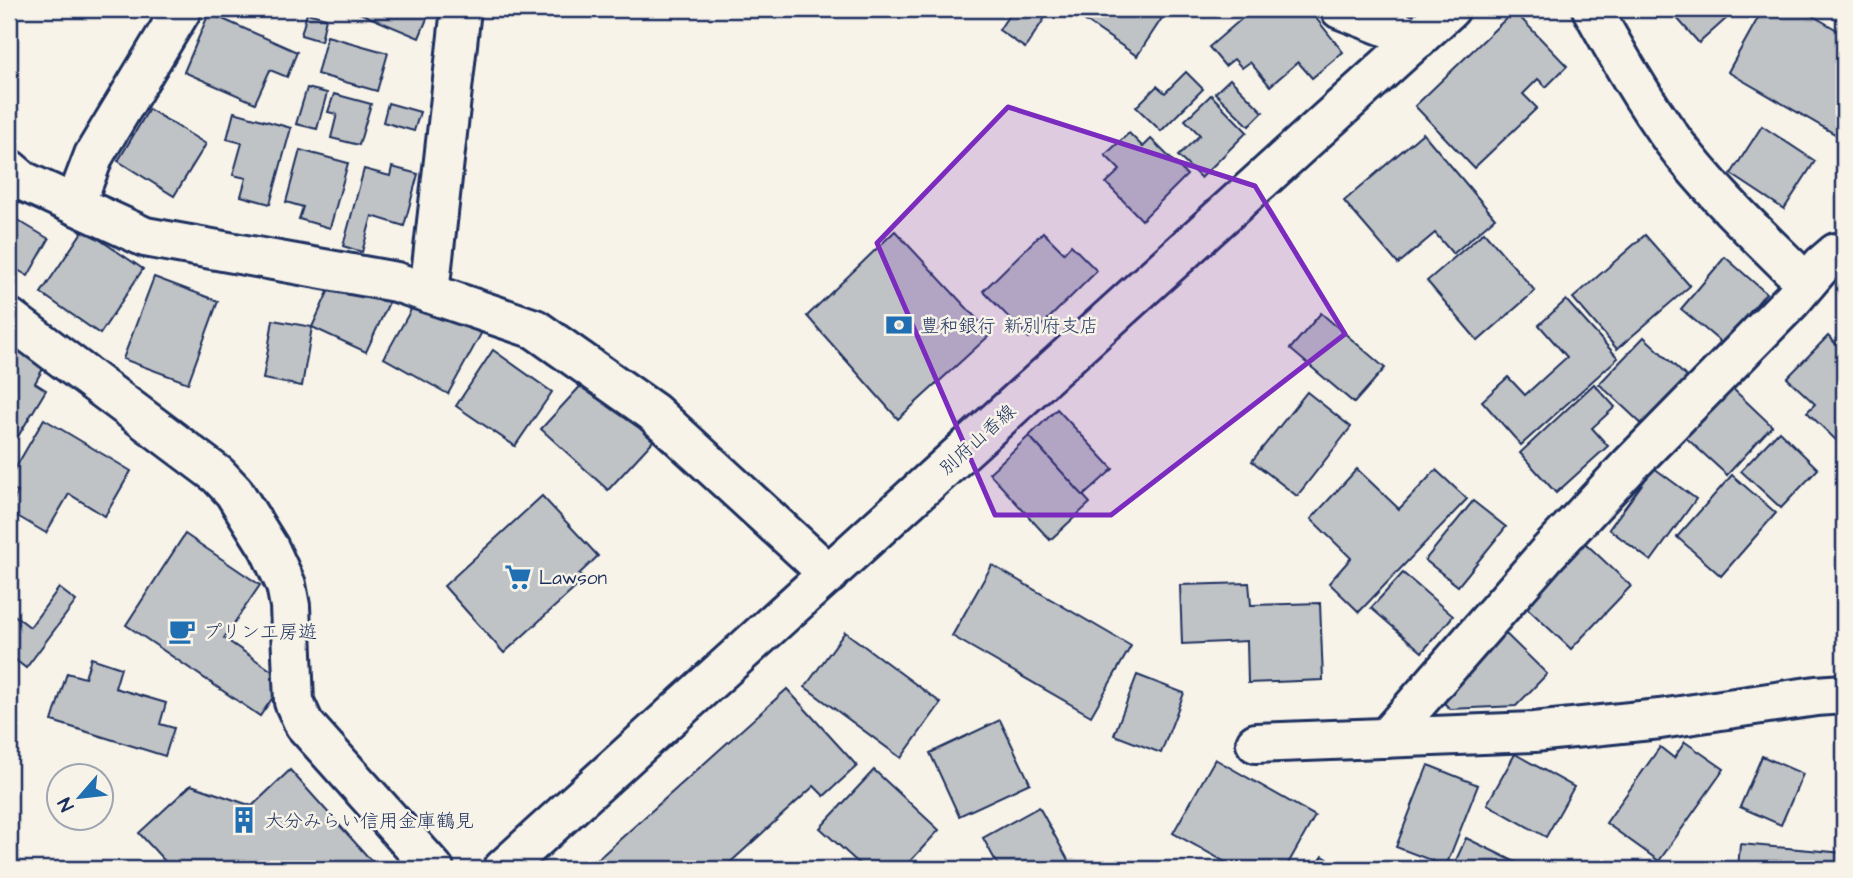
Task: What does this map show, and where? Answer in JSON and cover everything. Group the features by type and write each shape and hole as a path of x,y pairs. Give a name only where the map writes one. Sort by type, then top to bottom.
{"street":[{"path":"75,205 94,155 182,9"},
{"path":"429,293 461,9"},
{"path":"1340,9 1418,39"},
{"name":"別府山香線","path":"503,869 1450,9"},
{"path":"1592,9 1674,142 1732,208 1806,283"},
{"path":"9,169 23,181 145,237 397,282 535,329 653,412 829,574"},
{"path":"1386,738 1546,555 1630,465 1822,265 1836,253 1844,253"},
{"path":"9,318 218,475 234,492 269,548 286,585 290,606 294,702 304,724 434,869"},
{"path":"1256,743 1534,732 1660,719 1844,694"}],"highlighted area":[{"path":"1008,107 1255,186 1345,334 1111,515 995,515 877,243"}],"building":[{"path":"350,9 431,9 419,38"},
{"path":"1013,9 1042,9 1048,13 1025,48 999,30"},
{"path":"1068,9 1168,9 1137,56"},
{"path":"1253,9 1275,9 1315,17 1343,52 1312,78 1298,62 1270,86 1250,62 1242,68 1234,59 1225,66 1209,47"},
{"path":"1669,9 1737,9 1699,43"},
{"path":"1763,9 1801,9 1844,34 1844,117 1835,134 1728,72"},
{"path":"1514,11 1567,66 1546,87 1538,79 1523,94 1537,108 1474,168 1415,106"},
{"path":"209,13 297,52 287,77 270,70 255,103 184,72"},
{"path":"307,13 326,18 321,41 301,35"},
{"path":"327,36 388,53 377,91 317,74"},
{"path":"1186,72 1203,89 1161,131 1136,107 1157,86 1165,93"},
{"path":"1230,79 1263,112 1249,126 1215,93"},
{"path":"307,88 327,93 317,129 296,124"},
{"path":"334,94 371,104 359,145 331,138 337,114 328,112"},
{"path":"1211,95 1247,132 1201,178 1178,156 1200,135 1185,120"},
{"path":"388,103 420,112 414,131 383,122"},
{"path":"149,109 206,144 174,196 118,161"},
{"path":"234,112 291,128 270,204 241,196 246,178 233,175 242,143 227,139"},
{"path":"1762,126 1815,161 1784,209 1731,174"},
{"path":"1129,133 1143,147 1151,139 1187,175 1142,220 1106,183 1120,170 1105,155"},
{"path":"1423,133 1495,218 1453,254 1435,233 1398,264 1344,201"},
{"path":"300,150 348,163 330,228 299,219 303,207 286,202"},
{"path":"392,167 418,174 404,226 372,216 362,252 343,246 364,169 390,176"},
{"path":"9,215 49,239 28,276 9,265"},
{"path":"84,229 143,269 100,334 41,293"},
{"name":"豊和銀行 新別府支店","path":"895,231 991,334 898,419 807,316"},
{"path":"1043,232 1064,253 1071,245 1097,271 1029,338 983,291"},
{"path":"1484,232 1535,291 1478,341 1427,281"},
{"path":"1645,235 1690,286 1617,349 1573,298"},
{"path":"1725,257 1766,293 1723,344 1681,309"},
{"path":"337,272 392,296 366,352 312,327"},
{"path":"154,277 218,301 188,383 123,359"},
{"path":"418,297 482,332 448,394 384,358"},
{"path":"1566,300 1618,358 1521,445 1482,401 1508,377 1525,395 1567,357 1539,325"},
{"path":"1321,313 1385,368 1354,403 1290,349"},
{"path":"273,320 312,327 302,386 263,379"},
{"path":"1828,336 1844,352 1844,448 1807,412 1815,404 1787,378"},
{"path":"1644,337 1690,380 1646,428 1599,384"},
{"path":"9,343 45,365 35,383 46,390 17,438 9,433"},
{"path":"493,350 552,392 515,446 456,406"},
{"path":"587,379 654,440 608,490 541,429"},
{"path":"1594,384 1615,407 1592,428 1608,446 1556,493 1520,453"},
{"path":"1730,386 1772,426 1727,475 1684,436"},
{"path":"1307,392 1351,427 1297,496 1252,461"},
{"path":"1057,409 1113,469 1083,496 1029,436"},
{"path":"44,419 131,471 105,516 69,494 46,533 9,511 18,492 9,486 9,479"},
{"path":"1779,431 1818,469 1781,508 1741,471"},
{"path":"1029,436 1090,503 1050,540 989,473"},
{"path":"1654,468 1696,499 1651,561 1609,529"},
{"path":"1357,469 1399,509 1436,470 1467,499 1359,612 1329,583 1351,558 1311,519"},
{"path":"1732,475 1776,513 1721,576 1677,537"},
{"name":"Lawson","path":"542,496 598,556 579,574 584,580 504,653 444,586"},
{"path":"1473,501 1506,527 1458,586 1425,560"},
{"name":"プリン工房遊","path":"185,534 260,585 224,638 285,680 260,716 126,625"},
{"path":"1584,542 1631,586 1571,649 1524,605"},
{"path":"992,565 1131,646 1091,716 952,636"},
{"path":"1403,573 1453,616 1422,652 1371,608"},
{"path":"1249,583 1251,605 1320,603 1323,680 1248,683 1247,641 1182,644 1180,585"},
{"path":"59,588 76,601 26,668 9,655 9,611 30,627"},
{"path":"1501,629 1547,674 1516,706 1450,709 1437,696"},
{"path":"845,632 941,703 901,758 805,687"},
{"path":"91,658 121,668 115,688 166,703 160,724 174,728 165,756 52,721 67,673 85,678"},
{"path":"1137,675 1184,693 1161,753 1114,735"},
{"path":"787,689 857,766 824,796 814,786 723,869 587,869"},
{"path":"1000,720 1030,783 959,816 930,753"},
{"path":"1685,742 1724,769 1659,861 1606,823 1660,747 1674,758"},
{"path":"1515,754 1574,787 1546,837 1487,804"},
{"path":"1762,756 1803,774 1781,825 1740,807"},
{"path":"1215,759 1315,816 1285,869 1238,869 1173,833"},
{"path":"1428,765 1478,785 1446,866 1396,847"},
{"name":"大分みらい信用金庫鶴見","path":"290,770 377,867 375,869 172,869 139,833 191,785 252,806"},
{"path":"874,770 939,830 903,869 865,869 820,828"},
{"path":"1039,807 1073,869 1000,869 983,838"},
{"path":"1466,838 1528,868 1452,869"},
{"path":"1740,844 1844,853 1844,869 1738,869"},
{"path":"1323,856 1343,869 1314,869"}],"place":[{"name":"豊和銀行 新別府支店","path":"899,325"},
{"name":"Lawson","path":"518,577"},
{"name":"プリン工房遊","path":"182,631"},
{"name":"大分みらい信用金庫鶴見","path":"244,820"}]}
